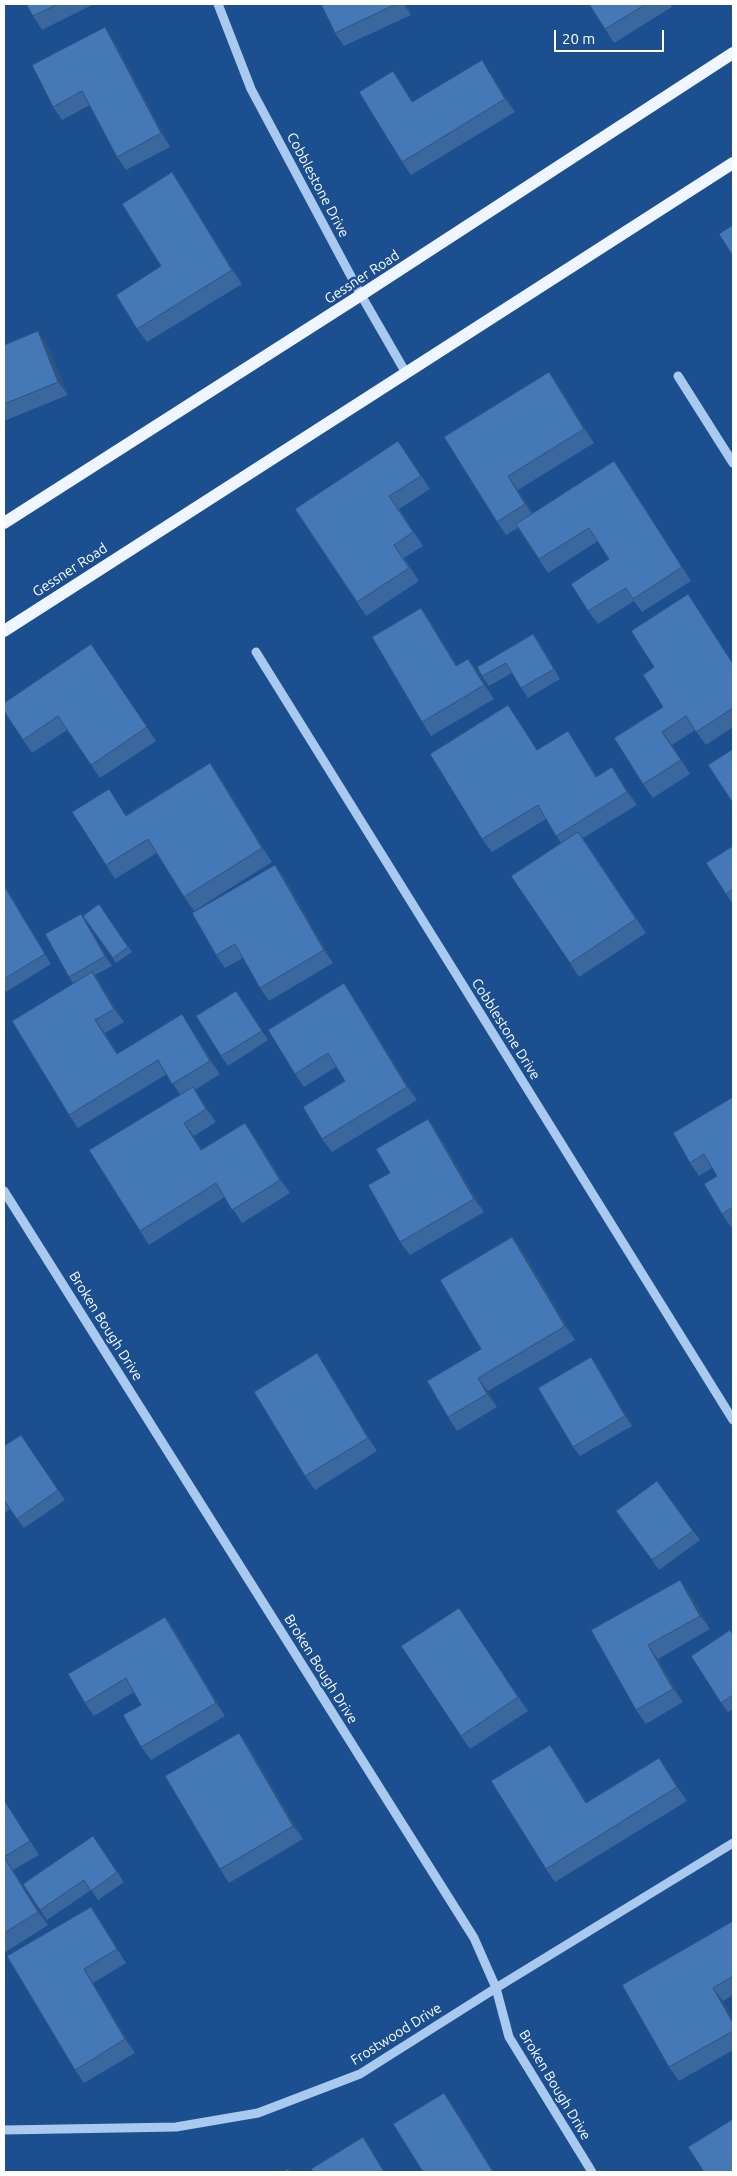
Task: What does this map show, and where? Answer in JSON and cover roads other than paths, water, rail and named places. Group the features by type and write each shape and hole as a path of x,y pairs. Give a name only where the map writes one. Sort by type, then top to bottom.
{"main road":[{"name":"Gessner Road","path":"4,523 361,296 733,53"},
{"name":"Gessner Road","path":"4,631 733,163"}],"street":[{"name":"Cobblestone Drive","path":"218,4 251,89 361,296 406,373"},
{"path":"678,376 733,463"},
{"name":"Cobblestone Drive","path":"256,652 733,1420"},
{"name":"Broken Bough Drive","path":"4,1191 474,1938 496,1988 509,2037 592,2172"},
{"name":"Frostwood Drive","path":"4,2130 176,2127 258,2113 360,2074 496,1988 733,1844"}]}
